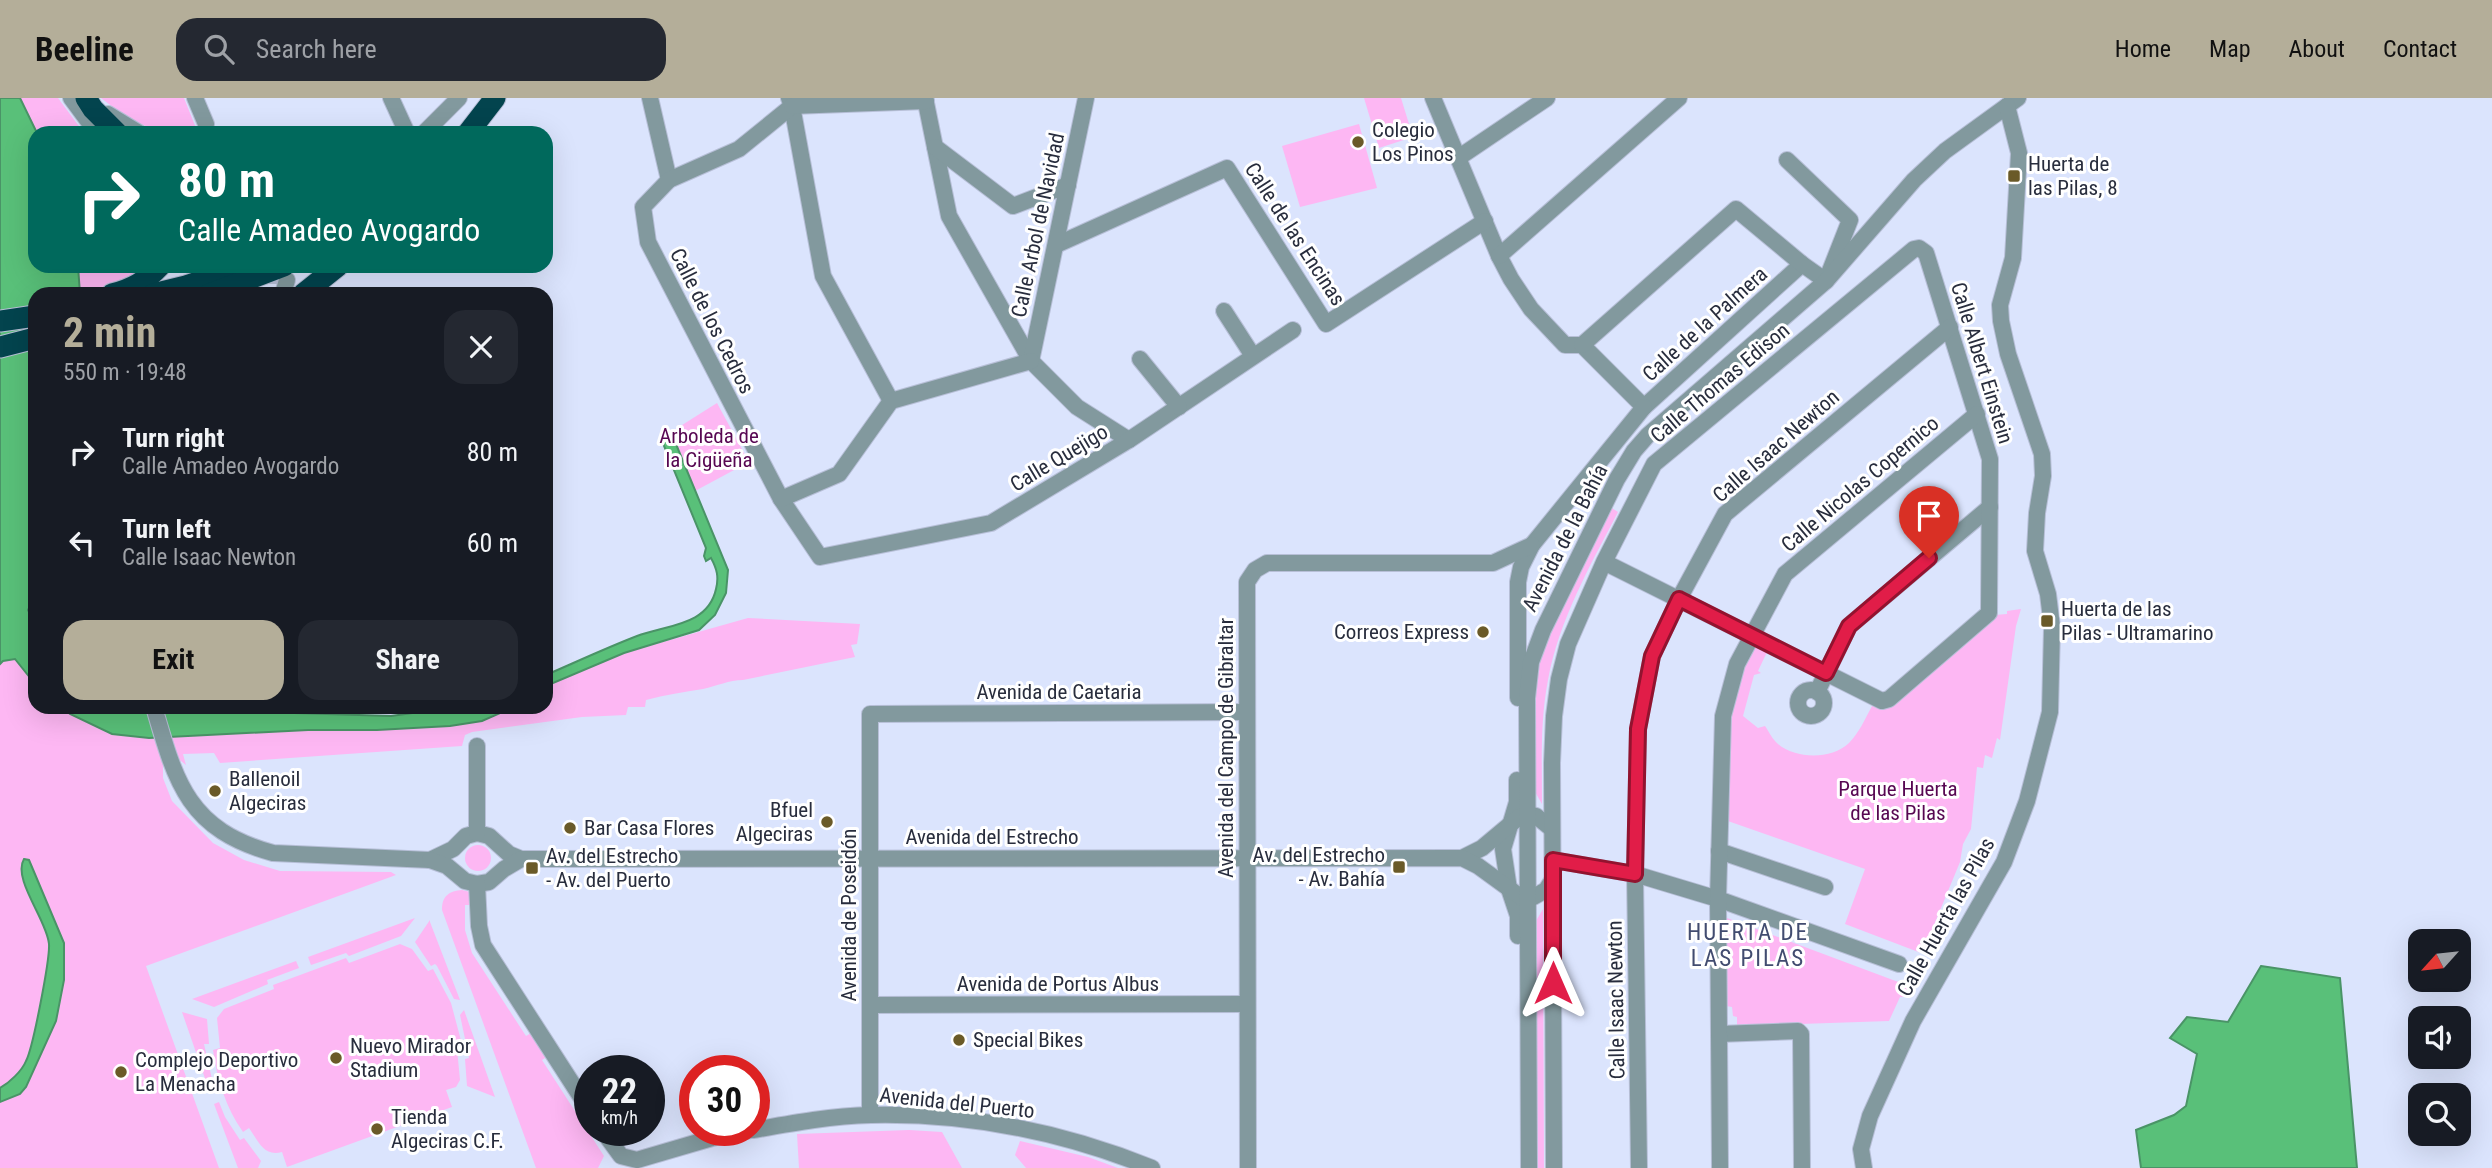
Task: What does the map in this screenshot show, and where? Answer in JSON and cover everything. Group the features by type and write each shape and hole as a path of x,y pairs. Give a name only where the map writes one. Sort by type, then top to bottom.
{"highway":[{"path":"86,98 93,109 115,126"},
{"path":"455,126 477,98"},
{"path":"473,126 495,98"},
{"path":"487,126 508,98"},
{"path":"130,287 147,280 154,273"},
{"path":"182,287 224,273"},
{"path":"285,285 318,273"},
{"path":"0,321 28,317"},
{"path":"5,346 28,340"},
{"path":"5,346 28,344"}],"street":[{"path":"71,98 92,126"},
{"path":"93,98 115,126"},
{"path":"195,98 206,124"},
{"path":"391,98 404,126"},
{"path":"431,126 459,98"},
{"path":"650,98 669,180 739,149 790,102 925,99 949,216 1031,361 1077,407 1129,440"},
{"name":"Calle Arbol de Navidad","path":"1031,361 1086,98"},
{"name":"Calle de la Palmera","path":"1433,98 1499,256 1531,309 1565,345 1582,345 1644,407 1802,264"},
{"path":"1458,158 1547,98"},
{"path":"1499,256 1679,98"},
{"path":"790,102 822,276 891,401"},
{"name":"Avenida de la Bahía","path":"1529,1168 1527,698 1531,662 1542,629 1617,479 1634,451 1648,435 1826,281 1914,180 1945,151 2012,102"},
{"name":"Calle Huerta las Pilas","path":"1864,1168 1861,1149 1870,1116 1913,1021 2004,862 2027,801 2050,712 2052,627 2049,594 2035,551 2036,513 2043,476 2042,454 2008,354 2000,305 2013,258 2019,153 2012,102"},
{"path":"935,147 1013,206 1068,185"},
{"path":"1582,345 1736,209 1826,281 1850,220 1787,160"},
{"name":"Calle de las Encinas","path":"1056,246 1227,168 1326,324 1485,220"},
{"name":"Calle de los Cedros","path":"669,180 643,207 648,242 781,499 820,557"},
{"name":"Calle Albert Einstein","path":"1826,673 1886,701 1989,612 1990,459 1926,253 1919,248"},
{"name":"Calle Thomas Edison","path":"1554,1168 1553,716 1568,644 1604,562 1654,464 1914,249 1919,248"},
{"path":"1224,311 1253,356"},
{"name":"Calle Isaac Newton","path":"1639,1168 1635,874 1638,729 1652,656 1679,599 1726,514 1950,327"},
{"name":"Calle Quejigo","path":"820,557 990,523 1129,440 1293,330"},
{"path":"1140,359 1179,407"},
{"path":"781,499 839,474 891,401 1031,361"},
{"name":"Avenida de la Bahía","path":"1518,1168 1518,916 1509,889 1503,849 1517,802 1518,586 1521,567 1532,545 1644,407"},
{"name":"Calle Nicolas Copernico","path":"1720,1168 1718,899 1723,716 1737,664 1785,574 1977,414"},
{"path":"1817,692 1849,626 1990,507"},
{"name":"Avenida del Campo de Gibraltar","path":"1248,1168 1247,582 1255,569 1267,563 1493,563 1532,545"},
{"path":"1604,562 1826,673"},
{"path":"1493,563 1511,575 1518,586"},
{"name":"Avenida de Caetaria","path":"870,714 1247,712"},
{"path":"156,714 169,760 185,793 208,821 227,836 249,846 273,853 430,860 447,866 465,881 477,884 489,882 521,859"},
{"name":"Avenida de Poseidón","path":"870,714 870,1115"},
{"path":"477,746 478,833"},
{"path":"1462,858 1482,848 1512,821 1528,814 1536,816 1552,829"},
{"path":"430,860 453,849 466,836 478,833 489,836 509,853 521,859"},
{"path":"498,845 503,862 498,874"},
{"path":"453,849 452,861 456,873"},
{"path":"1719,851 1825,887"},
{"path":"1462,858 1528,900 1546,890 1553,879"},
{"name":"Avenida del Estrecho","path":"521,859 1462,858"},
{"path":"1553,860 1635,874 1718,899 1899,964"},
{"path":"1486,872 1511,900 1518,916"},
{"path":"477,884 479,926 483,945 574,1086"},
{"name":"Avenida de Portus Albus","path":"870,1005 1247,1004"},
{"path":"1719,1034 1798,1031 1802,1037 1802,1168"},
{"name":"Avenida del Puerto","path":"770,1127 810,1120 870,1115 945,1119 1035,1130 1082,1143 1152,1168"},
{"name":"Avenida del Puerto","path":"614,1146 621,1156 638,1160 685,1146"}],"green space":[{"path":"0,98 58,98 79,126 28,126 28,255"},
{"path":"101,98 184,98 195,126 146,126 127,118"},
{"path":"1364,98 1401,98 1413,137 1379,148"},
{"path":"1359,124 1377,188 1300,207 1282,146"},
{"path":"31,273 140,273 113,287 34,287"},
{"name":"Arboleda de la Cigüeña","path":"717,403 749,462 695,491 671,432"},
{"path":"1607,505 1618,512 1586,573 1568,615 1548,680 1543,726 1542,804 1534,790 1532,695 1538,654"},
{"name":"Parque Huerta de las Pilas","path":"2021,609 2016,626 2000,740 1997,738 1992,758 1985,755 1983,768 1977,767 1971,829 1934,925 1940,930 1921,953 1845,924 1865,869 1725,820 1727,752 1732,709 1753,644 1767,652 1758,671 1761,673 1754,675 1743,716 1758,728 1765,726 1776,742 1785,749 1804,755 1823,755 1842,749 1859,730 1872,706 1889,708 1989,624 1994,615"},
{"path":"748,618 860,624 857,644 851,645 855,657 646,700 645,707 628,707 626,715 582,717 472,732 465,735 462,746 220,763 214,753 183,754 186,765 176,757 171,737 450,726 482,721 498,714 553,714 553,683 624,653"},
{"path":"15,659 28,675 28,714 70,714 112,734 155,738 163,763 163,778 172,801 213,843 244,860 280,871 391,872 396,875 146,966 219,1168 0,1168 0,664"},
{"path":"478,845 487,849 491,858 487,867 478,871 469,867 465,858 469,849"},
{"path":"453,892 470,892 472,905 465,905 465,930 472,953 526,1036 533,1032 548,1056 542,1060 574,1110 574,1146 598,1146 604,1156 598,1168 536,1168 442,910 443,901"},
{"path":"1543,909 1544,1168 1534,1168 1533,926"},
{"path":"415,918 401,936 349,956 346,953 311,965 308,957"},
{"path":"1727,918 1909,986 1904,997 1900,997 1889,1021 1737,1026 1737,1017 1733,1016 1732,1007 1726,1006"},
{"path":"430,920 460,1000 454,999 437,966 431,966 415,942"},
{"name":"Nuevo Mirador Stadium","path":"400,944 412,949 428,971 433,969 451,1003 463,1048 457,1049 460,1080 456,1087 446,1090 452,1107 287,1167 282,1152 266,1150 249,1128 243,1132 227,1103 213,1050 220,1048 217,1018 224,1009 274,989 273,985 346,958 349,963"},
{"path":"296,961 299,968 267,980 268,984 214,1007 192,999"},
{"path":"464,1010 495,1097 467,1086 465,1059 469,1058 460,1015"},
{"path":"182,1012 207,1019 209,1044 204,1044 214,1088 209,1090"},
{"path":"219,1102 240,1140 244,1138 261,1161 258,1168 238,1168 214,1104"},
{"path":"909,1130 942,1132 962,1168 799,1168 797,1134"},
{"path":"1020,1141 1088,1157 1118,1168 1026,1168 1015,1155"}],"shaded area":[{"path":"0,98 20,98 34,126 28,126 28,273 78,273 80,287 28,287 28,675 15,659 0,664"},
{"path":"671,432 728,570 726,593 715,615 699,630 624,653 553,683 553,672 637,636 684,622 704,610 711,601 717,585 716,569 711,558 706,561 706,548 662,441"},
{"path":"70,714 498,714 482,721 450,726 377,730 308,730 149,738 112,734"},
{"path":"24,859 29,860 64,943 64,980 56,1021 26,1087 20,1094 0,1102 0,1088 18,1073 29,1053 49,953 47,934 23,877"},
{"path":"2261,966 2340,978 2357,1168 2141,1168 2136,1130 2174,1115 2186,1106 2197,1054 2170,1038 2187,1017 2228,1022"}],"tunnel":[{"path":"277,273 277,284"}],"place":[{"name":"Colegio Los Pinos","path":"1358,142"},
{"name":"Huerta de las Pilas, 8","path":"2014,176"},
{"name":"Huerta de las Pilas - Ultramarino","path":"2047,621"},
{"name":"Correos Express","path":"1483,632"},
{"name":"Ballenoil Algeciras","path":"215,791"},
{"name":"Bfuel Algeciras","path":"827,822"},
{"name":"Bar Casa Flores","path":"570,828"},
{"name":"Av. del Estrecho - Av. Bahía","path":"1399,867"},
{"name":"Av. del Estrecho - Av. del Puerto","path":"532,868"},
{"name":"Special Bikes","path":"959,1040"},
{"name":"Nuevo Mirador Stadium","path":"336,1058"},
{"name":"Complejo Deportivo La Menacha","path":"121,1072"},
{"name":"Tienda Algeciras C.F.","path":"377,1129"}],"district":[{"name":"HUERTA DE LAS PILAS","path":"1748,945"}],"route":[{"path":"1553,983 1553,860 1635,874 1638,729 1652,656 1679,599 1826,673 1849,626 1929,558"}]}
